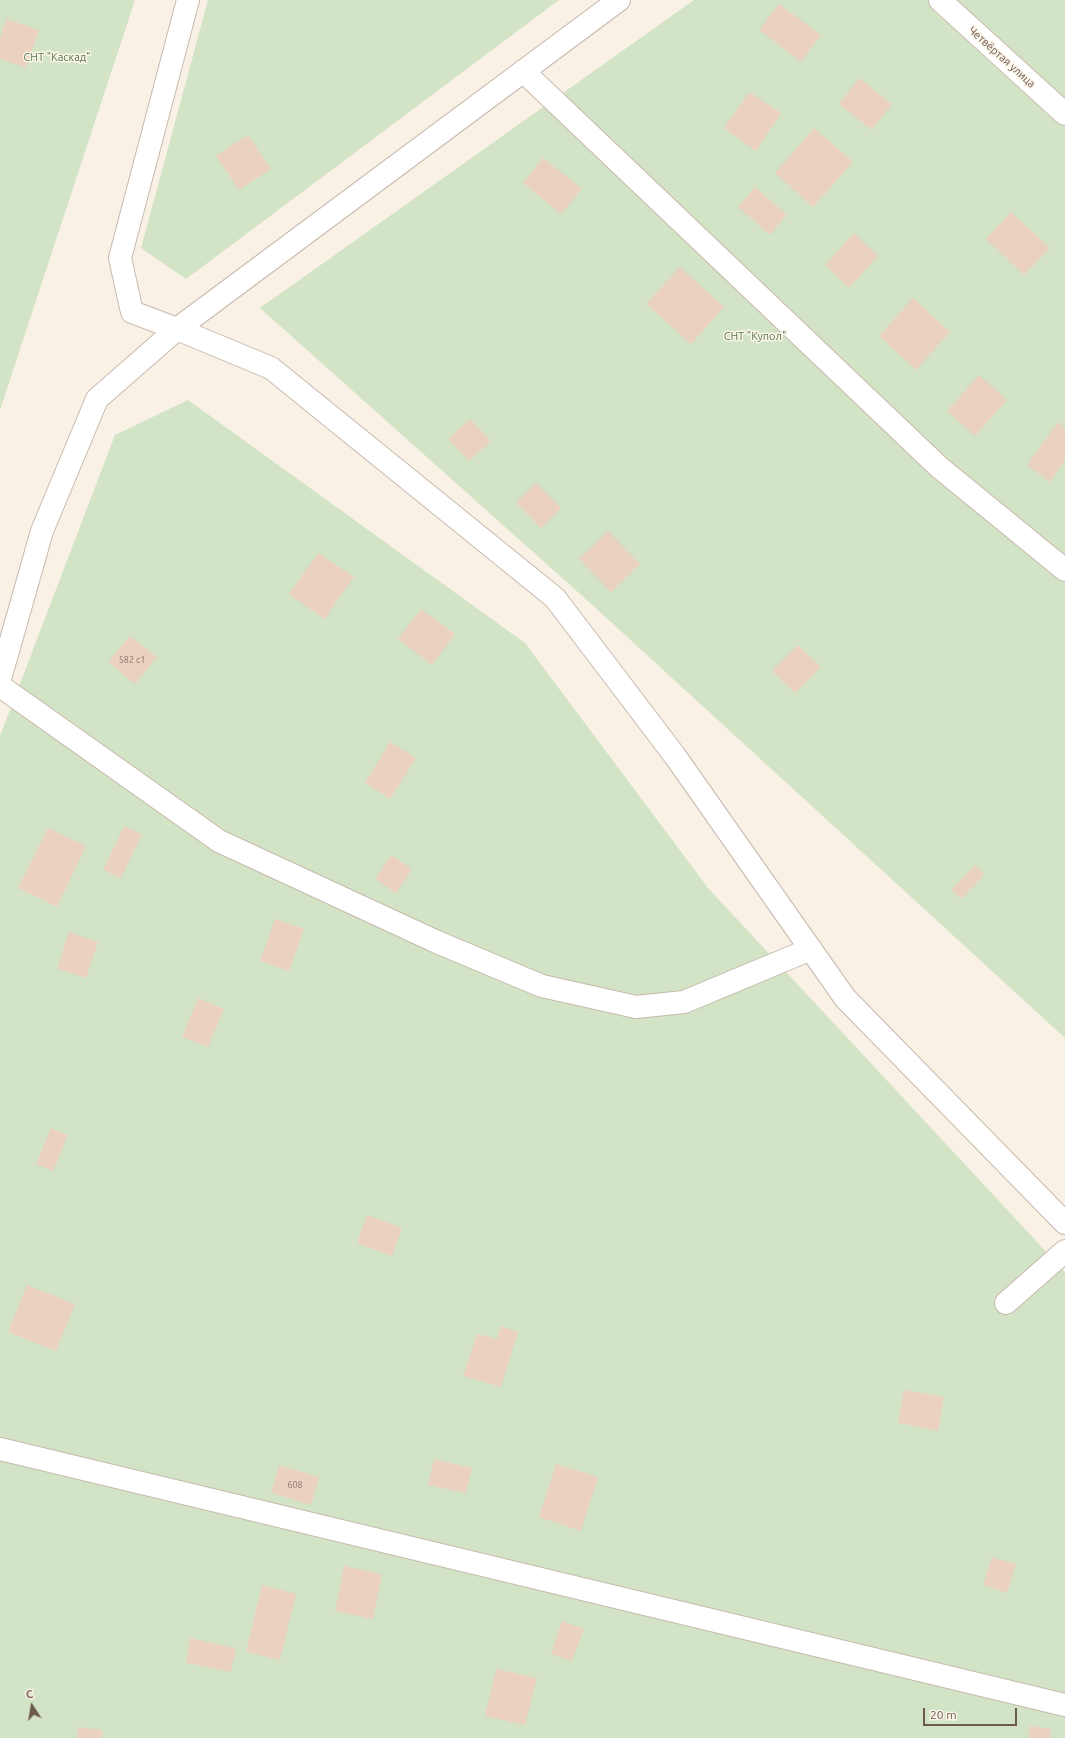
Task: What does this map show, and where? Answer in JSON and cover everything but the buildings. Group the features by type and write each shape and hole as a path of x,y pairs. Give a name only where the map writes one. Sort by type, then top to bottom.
{"street":[{"path":"188,0 120,258 132,312 271,368 555,598 675,756 846,998 1065,1223"},
{"path":"0,679 42,531 97,398 177,330 619,0"},
{"name":"Четвёртая улица","path":"940,0 1065,114"},
{"path":"523,72 939,467 1065,570"},
{"path":"0,686 219,841 437,942 542,986 636,1007 684,1002 811,948"},
{"path":"1006,1303 1065,1252"},
{"path":"0,1449 1065,1706"}],"green space":[{"name":"СНТ \"Каскад\"","path":"0,0 135,0 0,410"},
{"path":"208,0 559,0 186,279 141,248"},
{"name":"СНТ \"Купол\"","path":"694,0 1065,0 1065,1038 589,602 260,308"},
{"path":"188,400 525,643 708,888 1065,1272 1065,1738 0,1738 0,736 115,435"}]}
